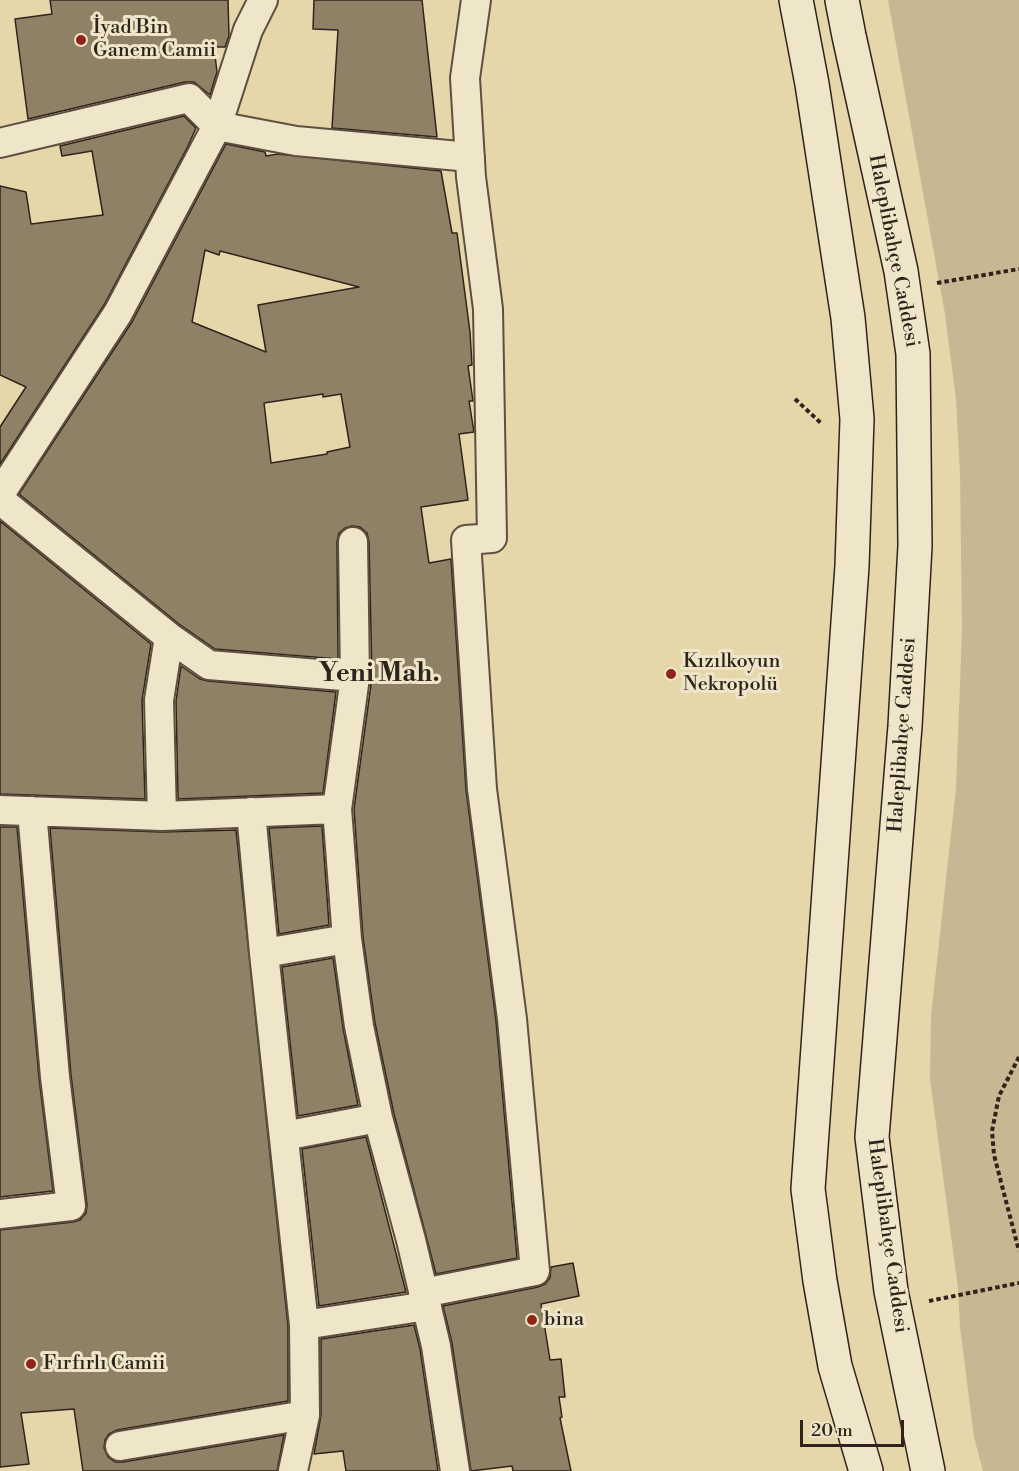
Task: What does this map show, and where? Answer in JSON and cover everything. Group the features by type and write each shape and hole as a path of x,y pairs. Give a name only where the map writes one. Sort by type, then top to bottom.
{"main road":[{"path":"796,0 812,84 848,318 857,419 852,566 808,1189 820,1281 835,1366 866,1471"},
{"name":"Haleplibahçe Caddesi","path":"842,0 904,289 913,354 915,546 905,726 872,1137 895,1309 928,1471"}],"street":[{"path":"0,494 118,313 217,126 248,30 263,0"},
{"path":"304,1325 425,1300 535,1271 512,1019 482,789 466,540 492,538 488,309 470,157 465,78 476,0"},
{"path":"0,143 189,98 217,126 296,141 470,157"},
{"path":"0,500 169,637 209,665 355,677"},
{"path":"354,542 355,677 337,809 347,939 359,1026 378,1118 436,1346 454,1471"},
{"path":"162,816 159,700 169,637"},
{"path":"0,810 162,816 337,809"},
{"path":"0,1214 71,1206 55,1077 32,811"},
{"path":"251,812 304,1325 304,1415 293,1471"},
{"path":"264,953 347,939"},
{"path":"284,1136 378,1118"},
{"path":"120,1446 304,1415"}],"path":[{"path":"904,289 1019,269"},
{"path":"1019,1057 999,1096 992,1131 994,1155 1019,1251"},
{"path":"895,1309 1019,1283"}],"shaded area":[{"path":"888,0 1019,0 1019,1471 983,1471 974,1437 960,1327 958,1288 930,1079 931,1016 956,788 962,631 960,473 956,400 945,314"}],"building":[{"path":"50,0 228,0 229,36 225,47 214,47 217,72 210,95 194,82 185,82 28,119 15,19 52,14"},
{"path":"314,0 422,0 437,137 332,128 338,30 313,29"},
{"path":"184,116 196,128 104,305 0,464 0,427 26,387 0,375 0,186 26,192 31,224 103,215 92,151 62,156 60,146"},
{"path":"226,144 265,152 266,156 278,154 441,171 452,233 457,233 470,332 472,365 468,366 473,401 469,401 474,432 459,434 468,500 421,507 429,563 451,559 466,790 496,1021 517,1258 436,1274 394,1114 375,1023 363,937 354,809 372,677 367,533 360,527 352,526 339,533 337,542 338,659 215,649 179,624 19,494 132,322","holes":["205,250 219,255 220,251 359,287 258,305 266,352 192,322","323,394 323,397 341,394 350,447 327,452 327,454 271,463 264,403"]},
{"path":"0,521 151,644 142,700 145,799 0,794"},
{"path":"181,666 200,679 208,681 336,692 323,793 178,799 176,701"},
{"path":"322,826 329,925 279,934 269,828"},
{"path":"0,827 17,827 39,1078 53,1191 0,1197"},
{"path":"50,828 162,832 236,830 288,1326 288,1401 117,1430 109,1434 104,1448 108,1457 115,1462 123,1462 284,1435 277,1471 83,1471 74,1409 21,1413 29,1464 0,1467 0,1230 80,1220 86,1213 87,1205 71,1075"},
{"path":"333,958 343,1028 358,1105 298,1116 282,967"},
{"path":"366,1137 406,1292 319,1306 302,1149"},
{"path":"573,1263 579,1296 541,1304 550,1360 561,1359 565,1397 559,1397 562,1417 560,1418 571,1471 513,1471 512,1466 471,1471 452,1343 443,1306 538,1287 550,1278 551,1267"},
{"path":"414,1325 420,1349 438,1471 346,1471 343,1451 314,1454 321,1415 321,1339"}],"place":[{"name":"İyad Bin Ganem Camii","path":"81,40"},
{"name":"Kızılkoyun Nekropolü","path":"671,674"},
{"name":"bina","path":"532,1320"},
{"name":"Fırfırlı Camii","path":"31,1364"}],"district":[{"name":"Yeni Mah.","path":"379,675"}]}
